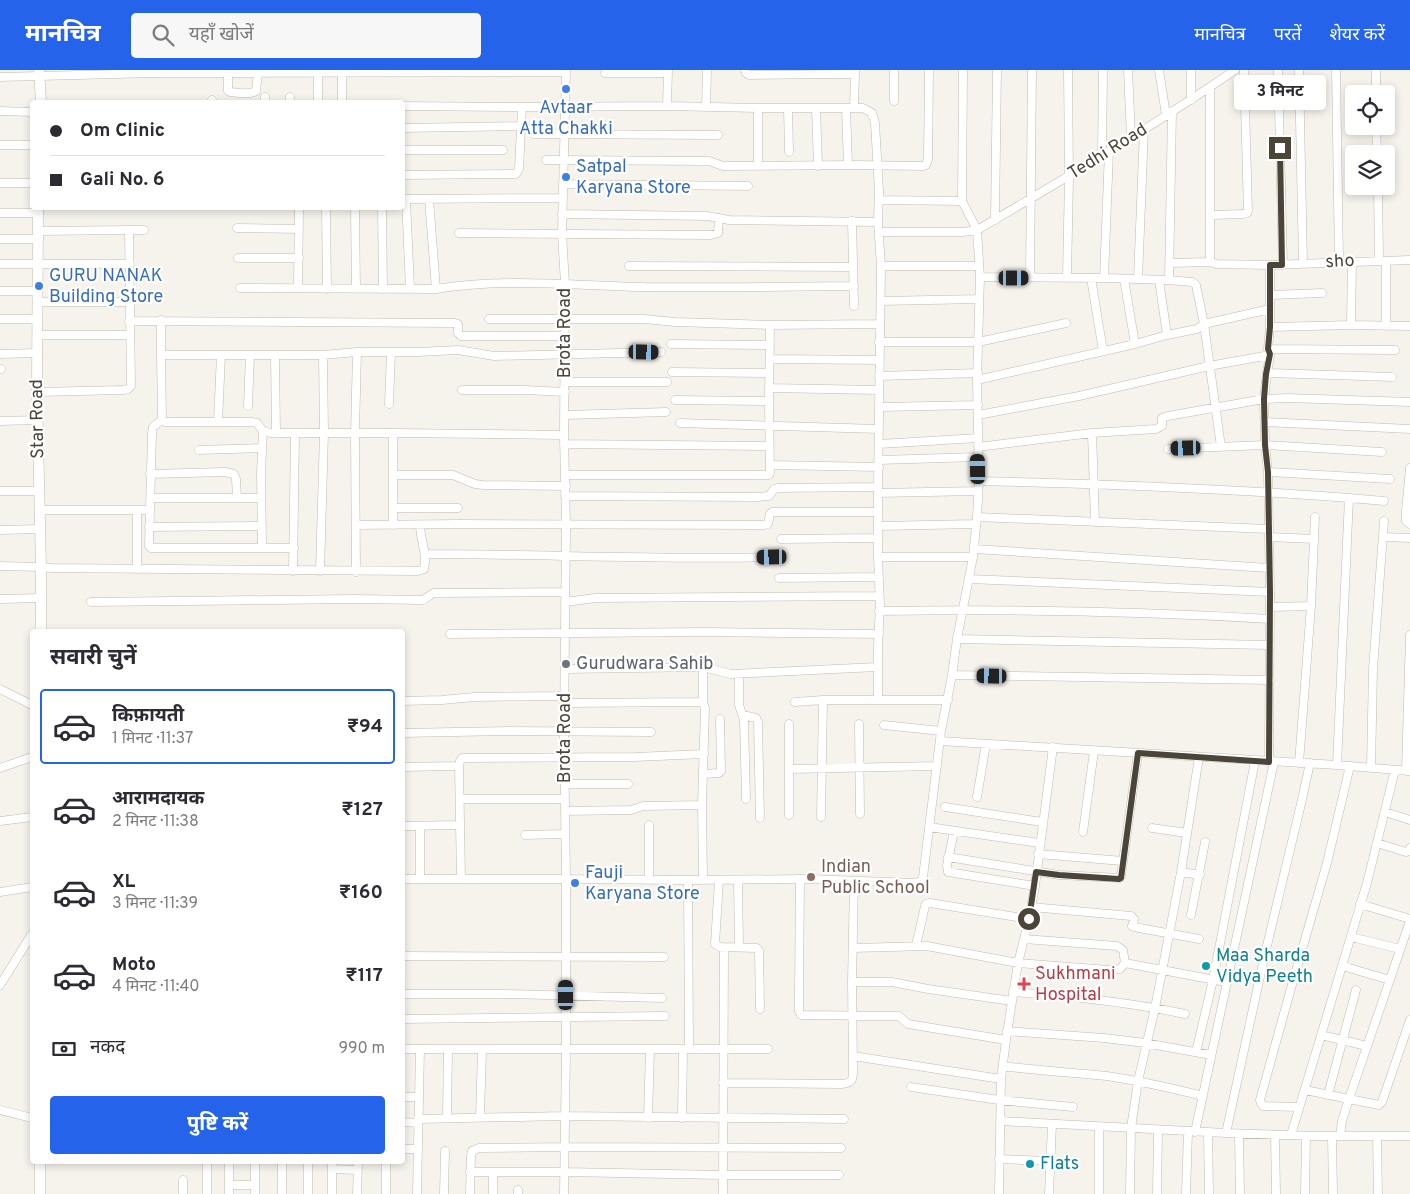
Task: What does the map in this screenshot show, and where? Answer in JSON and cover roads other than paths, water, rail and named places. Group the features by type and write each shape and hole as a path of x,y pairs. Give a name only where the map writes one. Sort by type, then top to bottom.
{"street":[{"path":"706,107 707,70"},
{"path":"745,70 749,75 855,72 850,108 848,165"},
{"path":"894,70 894,101"},
{"path":"546,160 709,161 722,166 848,165 919,167 926,165 928,159 929,70"},
{"path":"405,879 800,879 914,883 921,881 941,731 974,553 977,520 980,278 978,230 962,201 963,70"},
{"path":"995,220 997,70"},
{"path":"1030,278 1032,70"},
{"path":"1067,278 1070,177 1068,70"},
{"path":"1102,156 1103,70"},
{"path":"1128,70 1131,138"},
{"path":"1159,70 1169,113 1170,263 1168,280"},
{"path":"1191,70 1191,100"},
{"name":"Tedhi Road","path":"978,230 1070,177 1235,70"},
{"path":"1210,215 1243,214 1248,211 1244,70"},
{"path":"1278,70 1282,265"},
{"path":"1299,70 1303,264"},
{"path":"1336,70 1339,262"},
{"path":"1376,70 1376,85"},
{"path":"0,77 39,73 566,71"},
{"name":"Brota Road","path":"564,1194 566,1049 564,700 566,475 564,444 565,284 562,198 566,71"},
{"path":"605,73 668,71 667,106"},
{"path":"228,72 228,91 253,93 256,91 258,72"},
{"path":"318,72 318,100"},
{"path":"342,72 342,100"},
{"path":"39,73 41,100"},
{"path":"1210,87 1211,262"},
{"path":"240,93 240,100"},
{"path":"405,106 863,108 872,113 875,123 878,166 878,222 881,266 878,700"},
{"path":"405,175 516,174 519,170 522,107"},
{"path":"758,108 758,166"},
{"path":"788,108 789,152"},
{"path":"816,108 818,166"},
{"path":"0,112 30,112"},
{"path":"405,128 521,126"},
{"path":"1138,279 1144,129"},
{"path":"534,134 718,135"},
{"path":"0,145 30,145"},
{"path":"405,150 503,150"},
{"path":"1104,278 1109,152"},
{"path":"0,183 30,183"},
{"path":"563,184 748,186"},
{"path":"1378,195 1386,326"},
{"path":"405,199 562,198"},
{"path":"429,199 436,289"},
{"path":"879,200 962,201"},
{"path":"0,213 39,210"},
{"name":"Star Road","path":"39,210 38,420 41,629"},
{"path":"298,288 299,210"},
{"path":"326,210 327,289"},
{"path":"355,210 356,289"},
{"path":"382,210 383,289"},
{"path":"405,210 410,289"},
{"path":"562,214 707,216 729,220 878,222"},
{"path":"459,233 711,235 718,233 719,218"},
{"path":"852,221 854,306"},
{"path":"237,228 299,229"},
{"path":"38,392 128,389 131,386 129,230"},
{"path":"0,239 39,235 144,230"},
{"path":"879,232 963,232 978,230"},
{"path":"238,258 299,258"},
{"name":"sho","path":"1170,263 1211,262 1216,264 1282,265 1410,260"},
{"path":"1351,326 1352,262"},
{"path":"0,264 130,264"},
{"path":"1186,1194 1192,1132 1203,1096 1272,762 1268,472 1265,445 1264,399 1269,352 1270,265"},
{"path":"629,266 853,267"},
{"path":"881,266 979,266"},
{"path":"980,278 1104,278 1192,282 1196,285 1204,324 1221,447"},
{"path":"1091,278 1103,352"},
{"path":"1124,279 1135,344"},
{"path":"1159,280 1167,335"},
{"path":"240,288 436,289 466,285 565,284 636,287 854,286"},
{"path":"0,291 38,296 129,302"},
{"path":"1270,294 1322,293"},
{"path":"881,301 979,299"},
{"path":"879,376 978,377 1103,352 1196,329 1204,324 1270,309"},
{"path":"0,319 38,319"},
{"path":"489,319 644,319 675,322 770,325 880,324"},
{"path":"161,320 162,420 153,428 148,542 151,548 294,548"},
{"path":"129,321 455,323 458,324 460,336 564,336"},
{"path":"879,342 978,342 1066,323"},
{"path":"566,475 768,475 770,473 770,325"},
{"path":"1270,327 1410,326"},
{"path":"38,335 130,335"},
{"path":"671,344 769,345"},
{"path":"161,355 324,354 458,350 494,356 661,352"},
{"path":"978,415 1079,396 1269,352 1395,350"},
{"path":"356,572 355,433 357,352"},
{"path":"389,404 391,352"},
{"path":"0,354 38,353"},
{"path":"248,406 250,354"},
{"path":"275,354 276,433"},
{"path":"320,571 324,354"},
{"path":"218,422 221,355"},
{"path":"770,359 879,360"},
{"path":"672,372 769,373"},
{"path":"1266,374 1392,377"},
{"path":"565,382 667,382"},
{"path":"769,388 879,390"},
{"path":"462,390 565,392"},
{"path":"879,444 978,443 1156,429 1162,426 1163,417 1264,399 1410,402"},
{"path":"675,400 769,401"},
{"path":"880,407 978,405"},
{"path":"565,414 666,412"},
{"path":"0,421 38,420"},
{"path":"162,420 165,422 257,423 263,431 262,548"},
{"path":"1265,422 1410,429"},
{"path":"680,423 879,429"},
{"path":"263,431 276,433 393,432 564,435"},
{"path":"392,525 393,432"},
{"path":"293,571 295,433"},
{"path":"1092,433 1095,522"},
{"path":"564,444 769,446"},
{"path":"1168,449 1265,445 1382,452"},
{"path":"199,450 262,448"},
{"path":"770,465 879,464 978,457"},
{"path":"1410,468 1406,511 1406,521 1410,524"},
{"path":"150,474 225,472 234,474 237,498"},
{"path":"1268,472 1390,479"},
{"path":"393,475 453,475 475,484 483,485 566,486"},
{"path":"978,481 1268,492 1384,501"},
{"path":"565,496 757,497 769,496 774,489 778,488 978,491"},
{"path":"0,491 40,490"},
{"path":"151,498 261,498"},
{"path":"1337,765 1349,498"},
{"path":"393,508 458,508"},
{"path":"40,510 150,510"},
{"path":"137,510 137,569"},
{"path":"356,525 764,525 768,524 772,512 878,512"},
{"path":"1299,763 1311,606 1315,517"},
{"path":"878,526 977,520 1095,522 1269,533 1314,539"},
{"path":"1371,768 1373,669 1384,521"},
{"path":"0,566 356,572 421,571 425,567 425,554 420,538 420,525"},
{"path":"149,527 262,526"},
{"path":"0,530 40,529"},
{"path":"1383,537 1410,538"},
{"path":"781,539 878,538"},
{"path":"878,557 974,553 1269,568"},
{"path":"425,554 566,557 772,557"},
{"path":"779,578 878,577"},
{"path":"969,579 1270,592"},
{"path":"91,602 425,600 434,593 566,592"},
{"path":"566,602 595,598 879,596"},
{"path":"0,599 41,598"},
{"path":"1270,607 1311,606"},
{"path":"879,611 963,610 1190,614 1270,619"},
{"path":"450,634 708,632 879,634"},
{"path":"940,741 1199,758 1310,763 1408,771 1410,635"},
{"path":"957,639 1270,645"},
{"path":"565,670 703,667 731,674 739,674 877,667"},
{"path":"702,880 705,708 702,702 703,667"},
{"path":"739,674 739,705 744,720 746,799"},
{"path":"952,675 1270,680"},
{"path":"0,690 30,704"},
{"path":"405,701 474,698 702,702"},
{"path":"795,702 823,700 948,700"},
{"path":"821,817 823,700"},
{"path":"743,715 756,718 758,722 760,818"},
{"path":"704,774 719,773 721,771 720,719"},
{"path":"789,815 790,724"},
{"path":"859,724 860,814"},
{"path":"884,725 941,731"},
{"path":"405,733 508,731 651,732"},
{"path":"977,798 986,744"},
{"path":"999,1194 999,1100 1001,1079 1018,963 1031,907 1053,748"},
{"path":"1083,832 1094,750"},
{"path":"948,857 1059,875 1119,879 1121,876 1138,753"},
{"path":"461,879 459,766 462,758 635,758 704,754"},
{"path":"0,768 30,758"},
{"path":"1130,1194 1131,1128 1138,1081 1181,872 1199,758"},
{"path":"1196,1052 1213,980 1255,761"},
{"path":"1226,1133 1264,958 1310,763"},
{"path":"405,767 459,766"},
{"path":"790,769 937,766"},
{"path":"1299,1108 1263,1106 1260,1100 1327,863 1350,766"},
{"path":"1291,1135 1351,937 1395,770"},
{"path":"565,784 628,784"},
{"path":"460,799 565,800"},
{"path":"565,811 631,810 644,806 702,805"},
{"path":"945,807 1042,822"},
{"path":"1384,812 1410,820"},
{"path":"0,821 30,817"},
{"path":"649,825 649,879"},
{"path":"405,826 460,826"},
{"path":"420,826 420,879"},
{"path":"929,827 1039,843"},
{"path":"1152,828 1186,833"},
{"path":"954,831 948,857 948,872 1034,886"},
{"path":"524,835 566,834"},
{"path":"1191,915 1206,842"},
{"path":"1377,843 1406,852 1410,848"},
{"path":"1038,854 1123,860"},
{"path":"1181,872 1200,875"},
{"path":"800,879 800,1014 803,1016 897,1016 908,1024 1006,1040"},
{"path":"682,1118 686,1049 688,880"},
{"path":"719,880 714,942 717,946 724,948 754,947 758,949 760,1009"},
{"path":"738,880 739,948"},
{"path":"724,1083 849,1084 851,1082 853,1077 854,881"},
{"path":"0,892 30,887"},
{"path":"916,946 925,906 930,903 1029,919"},
{"path":"1334,1194 1336,1136 1410,920 1360,904"},
{"path":"1031,907 1131,916 1134,919 1132,926 1134,927 1199,939"},
{"path":"0,985 30,937"},
{"path":"1351,937 1400,949"},
{"path":"853,948 916,946 941,948 1018,963 1109,970 1120,969 1125,963 1123,950 1117,946 1024,939"},
{"path":"723,1194 724,948"},
{"path":"405,956 664,957"},
{"path":"1125,963 1226,982"},
{"path":"1342,966 1390,980"},
{"path":"852,982 892,982 928,989 1013,997 1110,1001 1186,1014"},
{"path":"1328,1095 1356,990"},
{"path":"405,994 566,995 662,998"},
{"path":"405,1019 665,1016"},
{"path":"1305,1090 1377,1105 1381,1104 1410,1020"},
{"path":"1007,1031 1104,1038 1211,1055"},
{"path":"1321,1035 1367,1046"},
{"path":"405,1049 768,1049"},
{"path":"417,1194 420,1049"},
{"path":"447,1118 448,1049"},
{"path":"480,1118 482,1049"},
{"path":"648,1118 650,1049"},
{"path":"853,1056 1001,1079"},
{"path":"1003,1066 1038,1071 1106,1076 1138,1081 1203,1096"},
{"path":"911,1087 999,1100 1073,1107"},
{"path":"405,1097 419,1096"},
{"path":"0,1110 30,1118"},
{"path":"405,1122 447,1118 565,1116 844,1119"},
{"path":"1000,1121 1239,1134 1410,1136"},
{"path":"1049,1194 1052,1124"},
{"path":"1099,1194 1100,1126"},
{"path":"1157,1194 1158,1130"},
{"path":"1208,1132 1209,1194"},
{"path":"1239,1134 1240,1194"},
{"path":"1275,1135 1276,1194"},
{"path":"1305,1194 1306,1136"},
{"path":"1377,1136 1378,1194"},
{"path":"470,1194 471,1156 472,1151 475,1149 564,1147 841,1148"},
{"path":"405,1149 418,1149"},
{"path":"444,1194 446,1151"},
{"path":"999,1159 1050,1161"},
{"path":"40,1164 40,1194"},
{"path":"207,1164 207,1194"},
{"path":"229,1164 229,1194"},
{"path":"255,1194 256,1164"},
{"path":"282,1164 282,1194"},
{"path":"308,1164 308,1194"},
{"path":"386,1164 386,1194"},
{"path":"332,1194 332,1165 358,1166 357,1194"},
{"path":"470,1172 839,1175"},
{"path":"493,1172 493,1194"},
{"path":"183,1180 183,1194"},
{"path":"229,1185 255,1185"}],"place":[{"name":"Avtaar Atta Chakki","path":"566,89"},
{"name":"Satpal Karyana Store","path":"566,177"},
{"name":"GURU NANAK Building Store","path":"39,286"},
{"name":"Gurudwara Sahib","path":"566,664"},
{"name":"Indian Public School","path":"811,877"},
{"name":"Fauji Karyana Store","path":"575,883"},
{"name":"Maa Sharda Vidya Peeth","path":"1206,966"},
{"name":"Sukhmani Hospital","path":"1024,984"},
{"name":"Flats","path":"1030,1164"}]}
